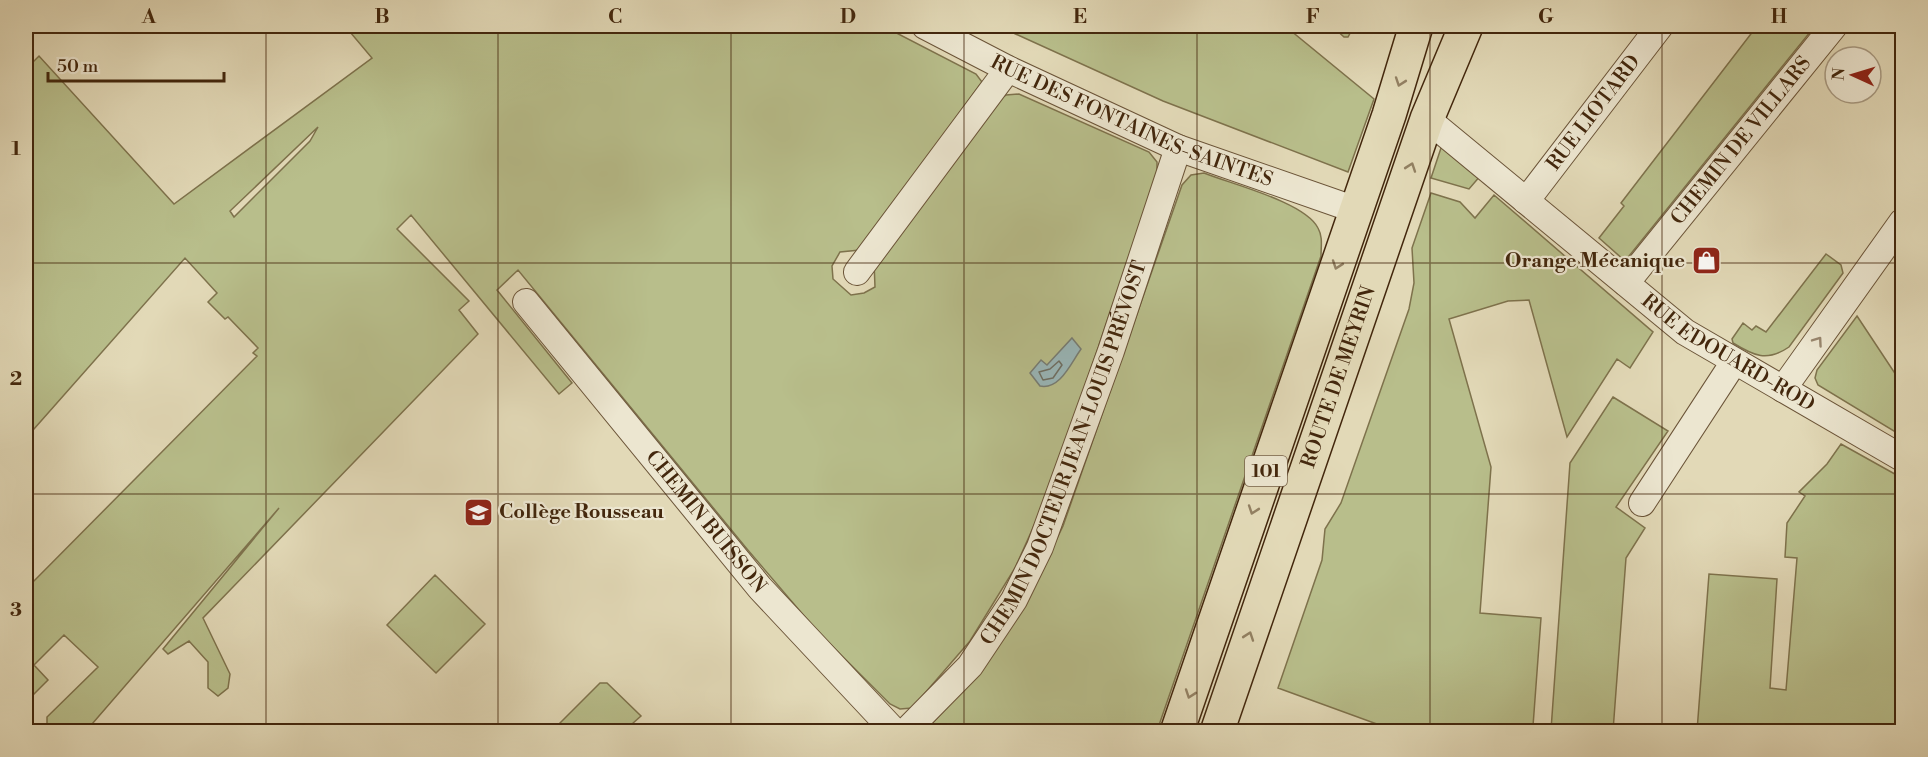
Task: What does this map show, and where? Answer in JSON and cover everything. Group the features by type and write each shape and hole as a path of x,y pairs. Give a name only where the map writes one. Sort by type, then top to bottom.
{"main road":[{"name":"ROUTE DE MEYRIN","path":"1177,732 1350,208 1416,26"},
{"name":"ROUTE DE MEYRIN","path":"1216,732 1428,119 1466,26"}],"street":[{"name":"RUE DES FONTAINES-SAINTES","path":"925,26 1008,69 1178,148 1350,208"},
{"name":"RUE LIOTARD","path":"1526,201 1660,26"},
{"name":"CHEMIN DE VILLARS","path":"1626,283 1834,26"},
{"path":"857,272 1008,69"},
{"name":"RUE EDOUARD-ROD","path":"1428,119 1685,332 1902,458"},
{"name":"CHEMIN DOCTEUR JEAN-LOUIS PRÉVOST","path":"905,732 970,666 1014,600 1040,547 1111,351 1178,148"},
{"path":"1783,389 1902,222"},
{"name":"CHEMIN BUISSON","path":"526,302 760,588 896,732"},
{"path":"1642,503 1734,362"}],"green space":[{"path":"345,26 883,26 976,74 982,82 860,250 840,252 832,266 833,279 851,295 864,293 875,287 874,261 996,101 1006,95 1019,94 1149,152 1157,162 1157,175 1049,492 1015,568 970,641 912,708 900,709 890,704 817,631 518,270 497,290 572,383 559,394 411,215 397,229 469,301 459,310 478,334 203,618 230,674 228,688 218,696 208,688 208,662 189,641 168,654 163,649 279,508 86,731 51,731 47,727 47,717 98,667 64,635 34,665 48,680 26,702 26,589 257,356 253,353 258,348 228,317 225,319 208,302 217,293 185,258 26,438 26,69 39,56 174,204 372,58","holes":["318,127 310,141 234,217 230,211"]},
{"path":"998,26 1285,26 1374,99 1348,172 1163,101"},
{"path":"1332,26 1354,26 1348,37 1344,37"},
{"path":"1757,26 1815,26 1625,261 1599,238 1624,206 1621,203"},
{"path":"1443,142 1481,175 1469,189 1431,178"},
{"path":"1204,173 1266,195 1298,210 1320,231 1321,256 1157,731 924,732 977,675 1023,609 1063,526 1182,185 1191,175"},
{"path":"1431,193 1460,202 1475,218 1494,195 1653,332 1630,368 1617,359 1567,437 1529,300 1508,301 1449,319 1491,467 1480,613 1541,618 1533,726 1501,725 1495,732 1396,731 1278,688 1322,560 1325,529 1341,503 1409,309 1414,283 1412,248"},
{"path":"1826,254 1841,265 1843,273 1789,347 1774,355 1761,356 1733,343 1732,339 1743,323 1752,330 1756,326 1766,332"},
{"path":"1857,316 1902,384 1902,436 1818,385 1815,378 1817,370"},
{"path":"1613,397 1668,431 1616,507 1645,528 1626,558 1613,731 1551,730 1570,463"},
{"path":"1841,444 1902,478 1902,731 1697,731 1709,574 1777,579 1770,688 1786,690 1797,558 1785,557 1787,523 1805,496 1799,492 1827,464"},
{"path":"435,575 485,624 436,673 387,625"},
{"path":"600,683 607,683 641,716 624,731 552,731"}],"water":[{"path":"1072,338 1081,349 1069,368 1053,384 1040,386 1030,373 1041,360 1047,365"}],"place":[{"name":"Orange Mécanique","path":"1706,261"},
{"name":"Collège Rousseau","path":"478,512"}]}
